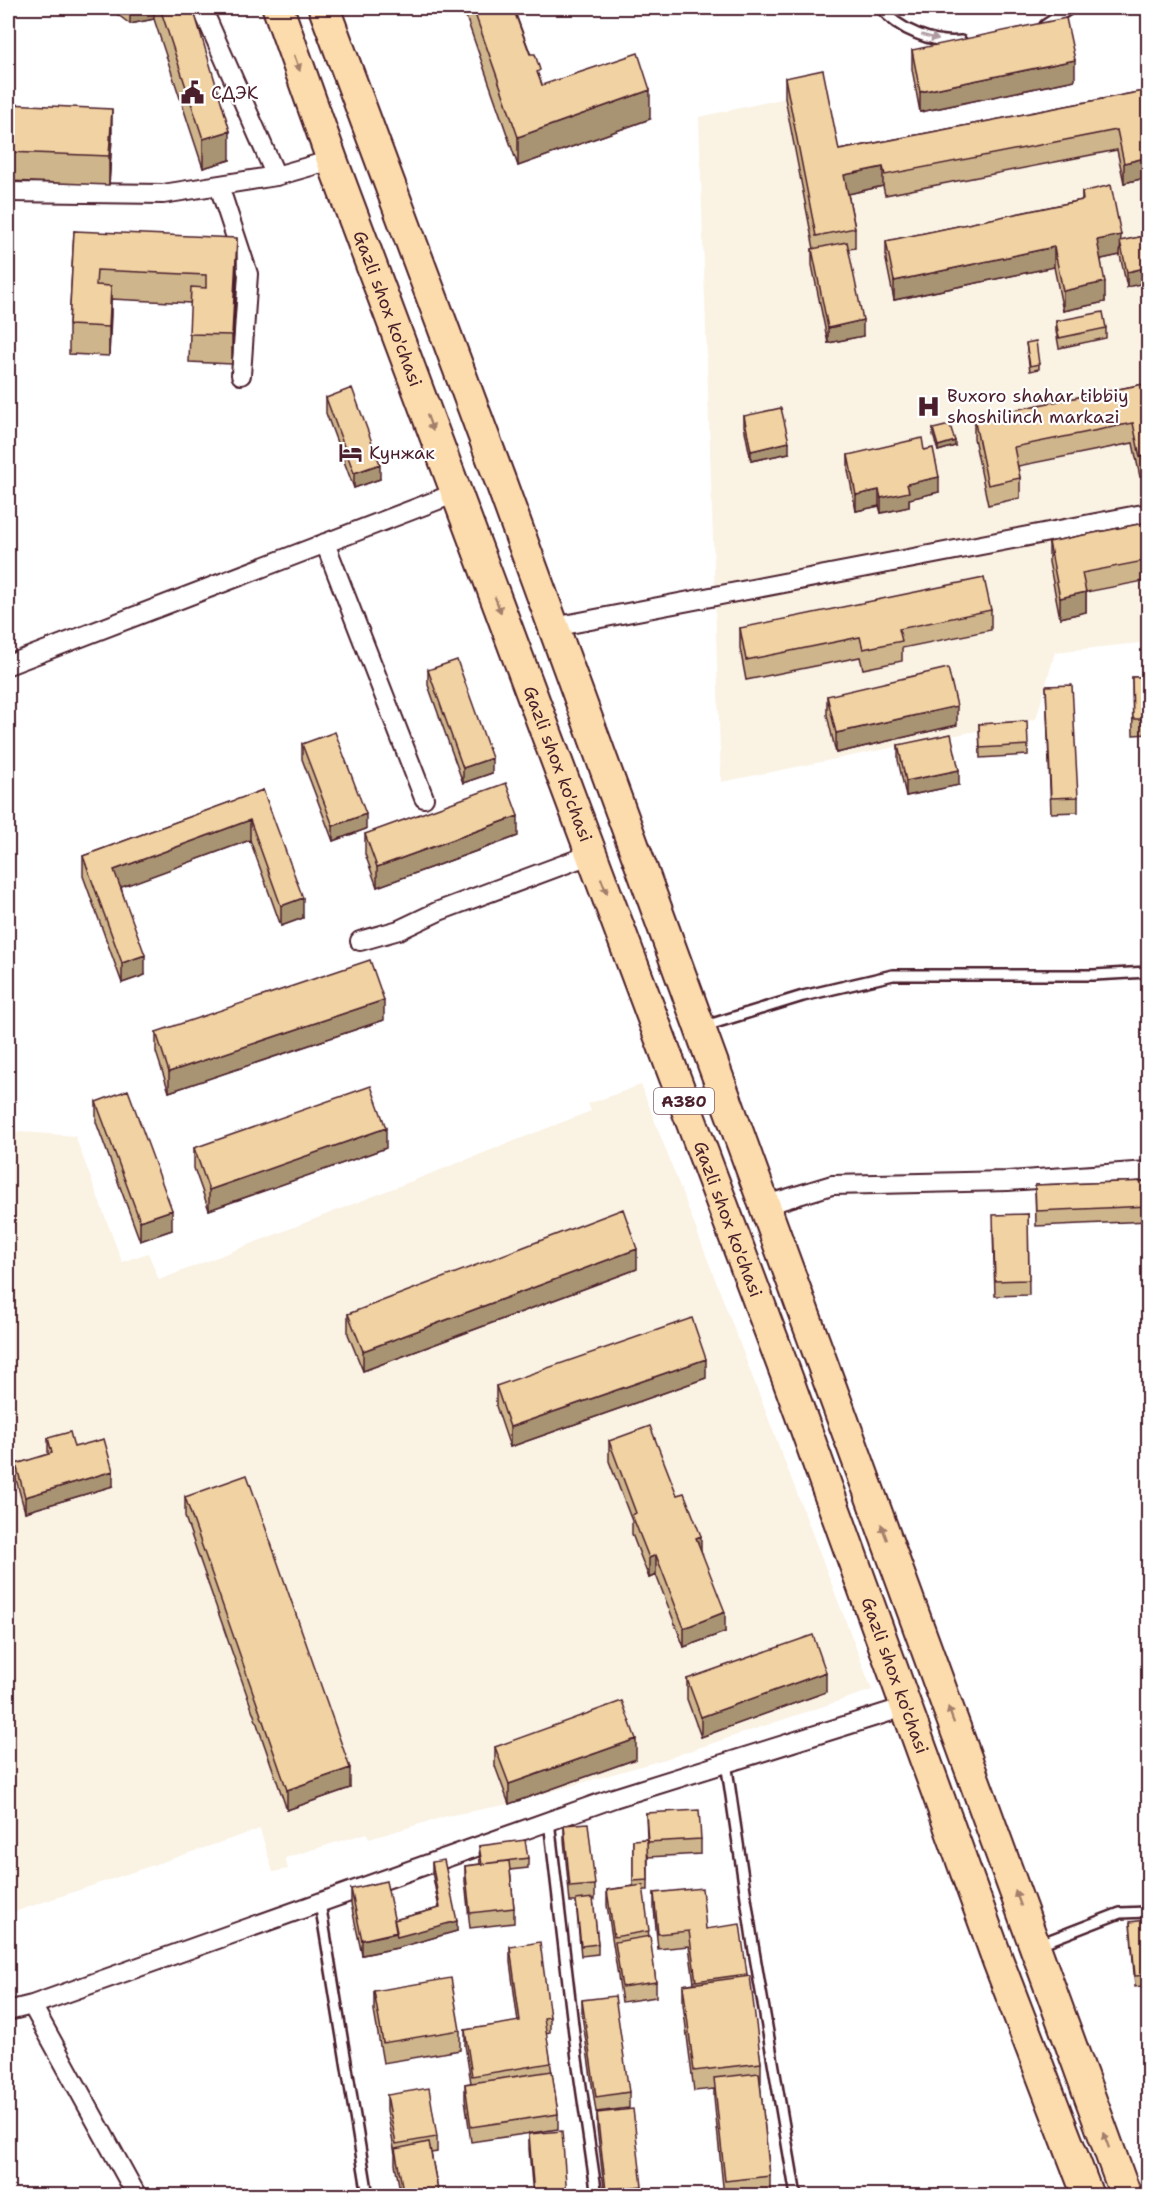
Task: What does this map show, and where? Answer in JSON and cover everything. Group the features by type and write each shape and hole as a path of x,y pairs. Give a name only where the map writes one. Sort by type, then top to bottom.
{"highway":[{"name":"Gazli shox ko'chasi","path":"278,8 332,160 788,1380 998,1961 1088,2196"},
{"name":"A380","path":"324,8 766,1205 1126,2196"}],"street":[{"path":"202,8 276,176"},
{"path":"8,192 163,194 276,176 332,160"},
{"path":"219,186 248,274 241,375"},
{"path":"8,665 456,493"},
{"path":"554,627 1149,513"},
{"path":"325,543 424,798"},
{"path":"360,941 399,930 439,911 592,854"},
{"path":"766,1205 832,1185 1008,1181 1149,1171"},
{"path":"8,2011 32,2005 549,1821 726,1762 905,1707"},
{"path":"32,2005 137,2196"}],"lane":[{"path":"881,8 889,18 922,35 952,42 972,40"},
{"path":"1039,27 1049,24 1071,8"},
{"path":"700,1027 803,996 893,975 1094,975 1149,972"},
{"path":"726,1762 753,1946 796,2196"},
{"path":"549,1821 577,2059 597,2196"},
{"path":"320,1903 368,2196"},
{"path":"1035,1945 1120,1913 1149,1912"}],"shaded area":[{"name":"Buxoro shahar tibbiy shoshilinch markazi","path":"823,90 839,170 1148,110 1148,642 1055,652 1036,719 721,782 699,117"},
{"path":"641,1085 872,1690 662,1760 504,1805 447,1816 369,1839 367,1833 285,1858 288,1869 273,1872 260,1829 8,1914 8,1131 75,1136 122,1262 148,1253 159,1280 591,1111 588,1104"}],"building":[{"path":"160,8 193,8 230,131 203,139"},
{"path":"473,8 513,8 530,54 535,54 540,70 537,72 542,85 638,53 650,90 518,137"},
{"path":"1066,18 1075,60 920,92 912,50"},
{"path":"823,70 839,150 1149,90 1149,157 1124,163 1117,130 885,175 883,167 844,175 855,228 816,236 785,78"},
{"path":"8,104 112,109 109,156 8,152"},
{"path":"1111,185 1121,235 1097,240 1105,282 1063,291 1054,247 894,281 886,241 1083,200 1082,192"},
{"path":"74,231 237,238 232,335 189,334 191,287 206,288 206,275 97,270 96,285 111,286 109,327 69,325"},
{"path":"1149,235 1149,267 1127,272 1120,241"},
{"path":"847,242 863,320 828,328 812,249"},
{"path":"1103,312 1106,328 1059,338 1056,321"},
{"path":"1036,341 1039,364 1030,366 1026,343"},
{"path":"1149,383 1149,455 1140,457 1133,423 1014,447 1020,478 988,485 974,418"},
{"path":"352,388 380,464 354,473 326,398"},
{"path":"781,408 789,442 751,451 744,416"},
{"path":"950,425 955,441 938,446 933,429"},
{"path":"922,438 924,450 933,448 939,477 907,484 909,492 881,498 879,490 856,495 848,455"},
{"path":"1149,522 1149,560 1082,573 1086,592 1060,598 1049,542"},
{"path":"984,578 991,610 899,629 902,641 863,649 860,637 746,660 740,628"},
{"path":"457,660 492,758 463,768 428,670"},
{"path":"948,668 957,706 836,733 827,696"},
{"path":"1132,677 1149,677 1149,719 1133,719"},
{"path":"1072,685 1078,797 1051,798 1046,686"},
{"path":"1027,721 1028,745 980,748 979,724"},
{"path":"335,732 366,814 333,826 302,744"},
{"path":"951,734 959,770 906,781 898,745"},
{"path":"506,783 518,816 377,867 365,834"},
{"path":"263,790 303,898 281,906 250,820 114,870 145,955 122,963 83,856"},
{"path":"370,960 384,1000 169,1072 156,1032"},
{"path":"371,1086 386,1128 209,1190 194,1148"},
{"path":"128,1090 172,1210 140,1221 96,1102"},
{"path":"1149,1181 1149,1206 1036,1211 1035,1185"},
{"path":"623,1209 637,1249 363,1351 348,1314"},
{"path":"1028,1214 1029,1280 995,1281 993,1215"},
{"path":"692,1318 706,1359 510,1427 496,1386"},
{"path":"650,1426 677,1495 684,1493 701,1536 696,1538 725,1612 684,1628 656,1555 649,1558 632,1515 636,1513 609,1441"},
{"path":"70,1432 74,1447 104,1439 113,1471 25,1497 16,1464 52,1453 48,1438"},
{"path":"247,1475 350,1768 287,1790 185,1497"},
{"path":"813,1635 826,1672 701,1717 687,1679"},
{"path":"622,1701 636,1739 509,1784 495,1747"},
{"path":"699,1810 701,1839 648,1842 646,1813"},
{"path":"588,1823 595,1885 570,1887 564,1825"},
{"path":"647,1839 648,1880 633,1881 633,1840"},
{"path":"525,1840 528,1858 482,1864 479,1846"},
{"path":"1146,1856 1149,1856 1149,1885 1147,1885"},
{"path":"444,1860 457,1921 397,1937 394,1920 440,1908 432,1862"},
{"path":"509,1861 514,1908 470,1913 465,1866"},
{"path":"386,1881 397,1932 362,1940 351,1889"},
{"path":"643,1885 649,1931 614,1937 607,1890"},
{"path":"702,1888 706,1929 740,1924 747,1974 696,1981 689,1931 658,1934 654,1893"},
{"path":"593,1898 598,1944 581,1946 576,1900"},
{"path":"1146,1920 1149,1975 1135,1976 1130,1922"},
{"path":"650,1936 656,1982 622,1987 615,1942"},
{"path":"540,1942 550,2017 544,2018 551,2063 472,2076 465,2030 520,2021 510,1947"},
{"path":"750,1976 761,2063 694,2071 683,1985"},
{"path":"451,1978 460,2030 383,2043 374,1991"},
{"path":"615,1996 629,2092 596,2097 582,2000"},
{"path":"552,2071 558,2114 471,2127 465,2084"},
{"path":"759,2073 770,2176 725,2181 714,2078"},
{"path":"429,2088 437,2137 396,2144 387,2095"},
{"path":"633,2109 642,2186 606,2190 597,2113"},
{"path":"562,2131 567,2196 534,2196 529,2134"},
{"path":"429,2142 439,2196 404,2196 395,2149"},
{"path":"772,2193 772,2196 751,2196"}],"place":[{"name":"СДЭК","path":"193,93"},
{"name":"Buxoro shahar tibbiy shoshilinch markazi","path":"929,406"},
{"name":"Кунжак","path":"351,453"}]}
